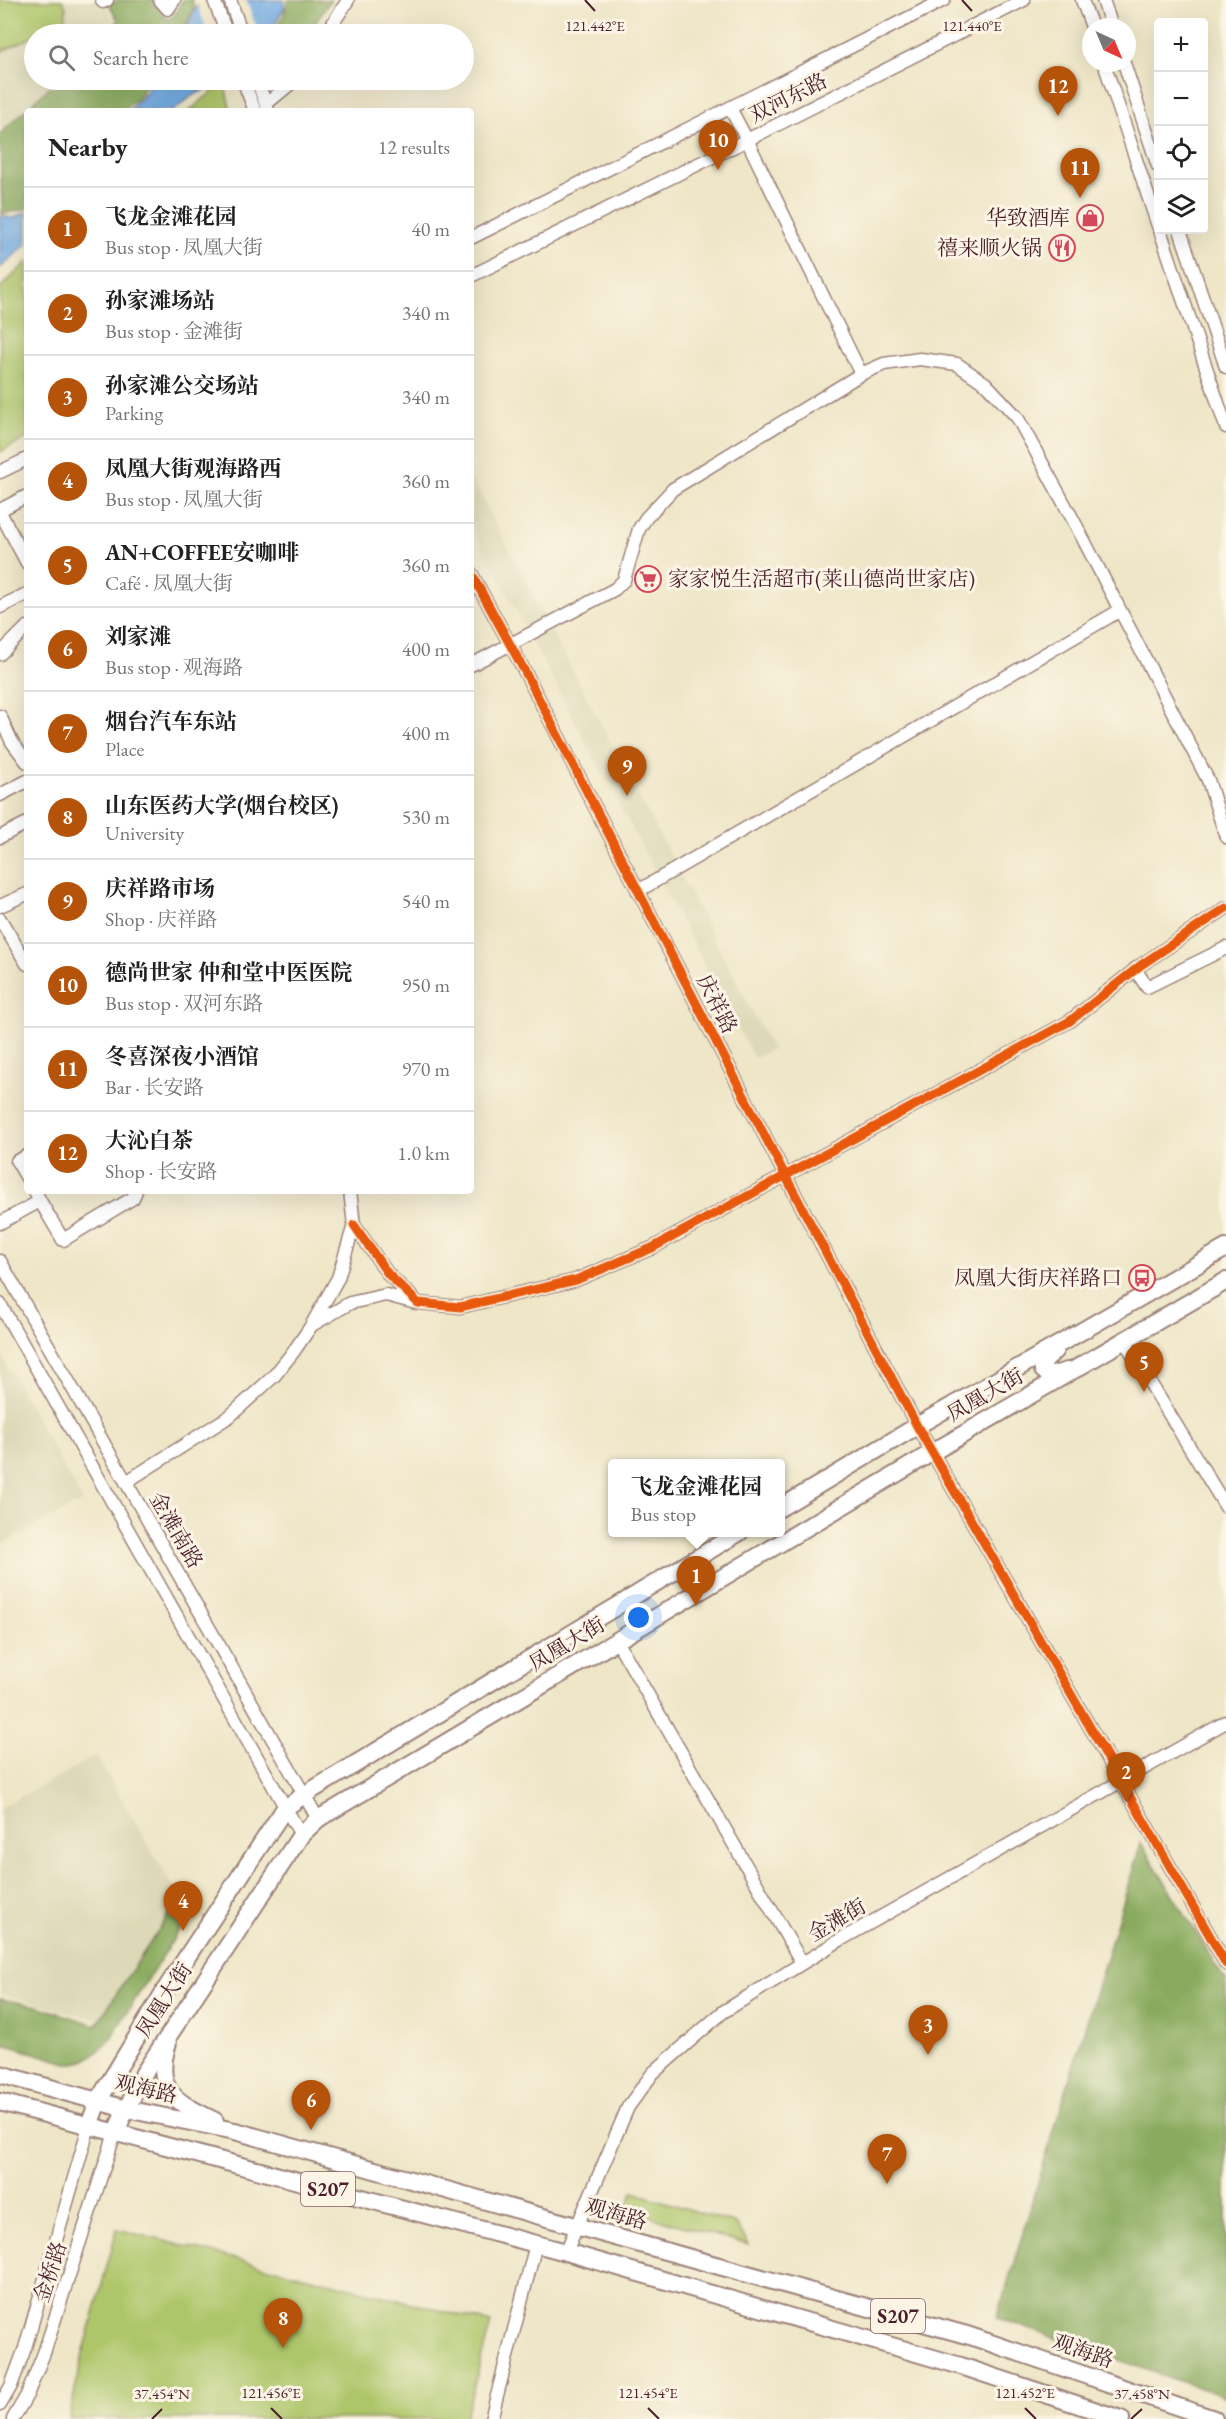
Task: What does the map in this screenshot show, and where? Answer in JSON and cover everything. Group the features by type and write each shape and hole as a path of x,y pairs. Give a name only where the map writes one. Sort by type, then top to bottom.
{"main road":[{"name":"凤凰大街","path":"785,1507 917,1426 1226,1248"},
{"name":"凤凰大街","path":"115,2133 144,2073 172,2028 301,1835 318,1819 933,1452 1226,1281"},
{"path":"1075,1335 1048,1355 1042,1364 1043,1370 1050,1376 1057,1375 1084,1364"},
{"path":"779,1544 797,1529 802,1520 801,1514 794,1508 785,1509"},
{"name":"凤凰大街","path":"89,2126 98,2100 169,1984 285,1808 733,1537"},
{"path":"371,1754 396,1742 407,1744 411,1754 408,1761 389,1777"},
{"path":"172,2028 164,2053 163,2070 168,2090 178,2103 235,2131"},
{"name":"观海路","path":"0,2074 126,2109 235,2131 970,2336 1214,2419"},
{"name":"S207","path":"0,2102 566,2252 961,2366 1121,2419"}],"street":[{"path":"102,0 103,2 107,0"},
{"path":"160,0 168,9 174,0"},
{"path":"214,0 223,24"},
{"path":"230,0 238,24"},
{"path":"332,24 348,0"},
{"name":"双河东路","path":"474,236 944,0"},
{"name":"双河东路","path":"474,275 1024,0"},
{"path":"1083,0 1089,18"},
{"path":"1103,0 1109,18"},
{"path":"1107,72 1154,213"},
{"path":"1127,72 1154,154"},
{"path":"253,90 262,108"},
{"path":"264,108 284,90"},
{"path":"730,108 861,374"},
{"path":"1161,234 1226,427"},
{"path":"1181,234 1226,367"},
{"path":"474,663 615,589 624,580 639,529 673,489 861,374 884,364 920,359 957,364 986,384 1017,417 1077,527 1208,780 1226,837"},
{"path":"0,472 24,460"},
{"path":"24,498 0,511 24,557"},
{"name":"庆祥路","path":"474,578 917,1426 1226,1964"},
{"path":"0,607 24,595"},
{"path":"638,891 1119,610"},
{"path":"0,654 24,630"},
{"path":"0,716 12,742 24,758"},
{"path":"0,795 24,783"},
{"path":"0,837 24,825"},
{"path":"0,906 24,895"},
{"path":"311,1326 351,1303 386,1295 418,1303 460,1307 576,1280 652,1248 1070,1021 1135,969 1226,908"},
{"path":"0,919 24,959"},
{"path":"1135,969 1147,987 1226,948"},
{"path":"24,1158 18,1161 24,1172"},
{"path":"0,1223 37,1196 63,1240 133,1198 134,1194"},
{"path":"126,1482 230,1416 274,1376 294,1352 338,1278 354,1225 350,1194"},
{"path":"354,1225 388,1274 418,1303"},
{"name":"金滩南路","path":"0,1260 318,1819"},
{"name":"金滩南路","path":"0,1304 301,1835"},
{"path":"1124,1340 1226,1507"},
{"path":"616,1641 802,1963"},
{"path":"214,1680 233,1670"},
{"name":"金滩街","path":"566,2252 579,2226 607,2151 628,2107 653,2073 723,2012 802,1963 1226,1722"},
{"name":"金桥路","path":"0,2404 11,2386 25,2348 89,2126"},
{"name":"金桥路","path":"13,2419 27,2395 44,2353 115,2133"},
{"path":"491,2419 536,2244"}],"shaded area":[{"path":"0,0 104,0 113,20 107,24 24,24 24,90 46,90 27,108 24,108 24,111 0,134"},
{"path":"474,483 772,1049 754,1058 474,532"},
{"path":"0,1353 83,1501 0,1545"},
{"path":"96,1756 180,1898 98,2020 0,1994 0,1808"}],"green space":[{"path":"0,0 62,0 66,8 65,23 24,24 24,41 0,52"},
{"path":"118,0 152,0 168,20 175,14 182,0 192,0 194,7 186,24 115,24 118,21 109,4"},
{"path":"288,0 331,0 315,24 278,24 284,15"},
{"path":"46,90 143,90 126,108 27,108"},
{"path":"214,90 226,90 230,108 193,108"},
{"path":"24,111 24,210 2,214 0,134"},
{"path":"24,265 24,440 0,452 0,288"},
{"path":"1141,1843 1226,1982 1226,2397 997,2318"},
{"path":"171,1911 185,1921 107,2044 89,2058 84,2061 67,2063 0,2043 0,1999 37,2006 96,2025"},
{"path":"633,2192 736,2224 749,2245 626,2210"},
{"path":"117,2229 491,2323 465,2419 69,2419 81,2362"}],"water":[{"path":"204,0 284,0 284,9 274,24 188,24 195,9"},
{"path":"147,90 204,90 177,108 131,108"},
{"path":"24,213 24,247 0,268 0,216 13,218"}],"pier":[{"path":"200,0 246,0 255,24 204,24 197,3"}],"cycle path":[{"path":"474,578 524,670 917,1426 1226,1964"},
{"path":"354,1225 388,1274 418,1303 460,1307 576,1280 652,1248 1070,1021 1141,965 1226,908"}],"place":[{"name":"大沁白茶","path":"1058,116"},
{"name":"德尚世家 仲和堂中医医院","path":"718,170"},
{"name":"冬喜深夜小酒馆","path":"1080,198"},
{"name":"华致酒库","path":"1090,218"},
{"name":"禧来顺火锅","path":"1062,248"},
{"name":"家家悦生活超市(莱山德尚世家店)","path":"648,579"},
{"name":"庆祥路市场","path":"627,796"},
{"name":"凤凰大街庆祥路口","path":"1142,1278"},
{"name":"AN+COFFEE安咖啡","path":"1144,1392"},
{"name":"飞龙金滩花园","path":"696,1606"},
{"name":"孙家滩场站","path":"1126,1802"},
{"name":"凤凰大街观海路西","path":"183,1931"},
{"name":"孙家滩公交场站","path":"928,2055"},
{"name":"刘家滩","path":"311,2130"},
{"name":"烟台汽车东站","path":"887,2184"},
{"name":"山东医药大学(烟台校区)","path":"283,2348"}]}
